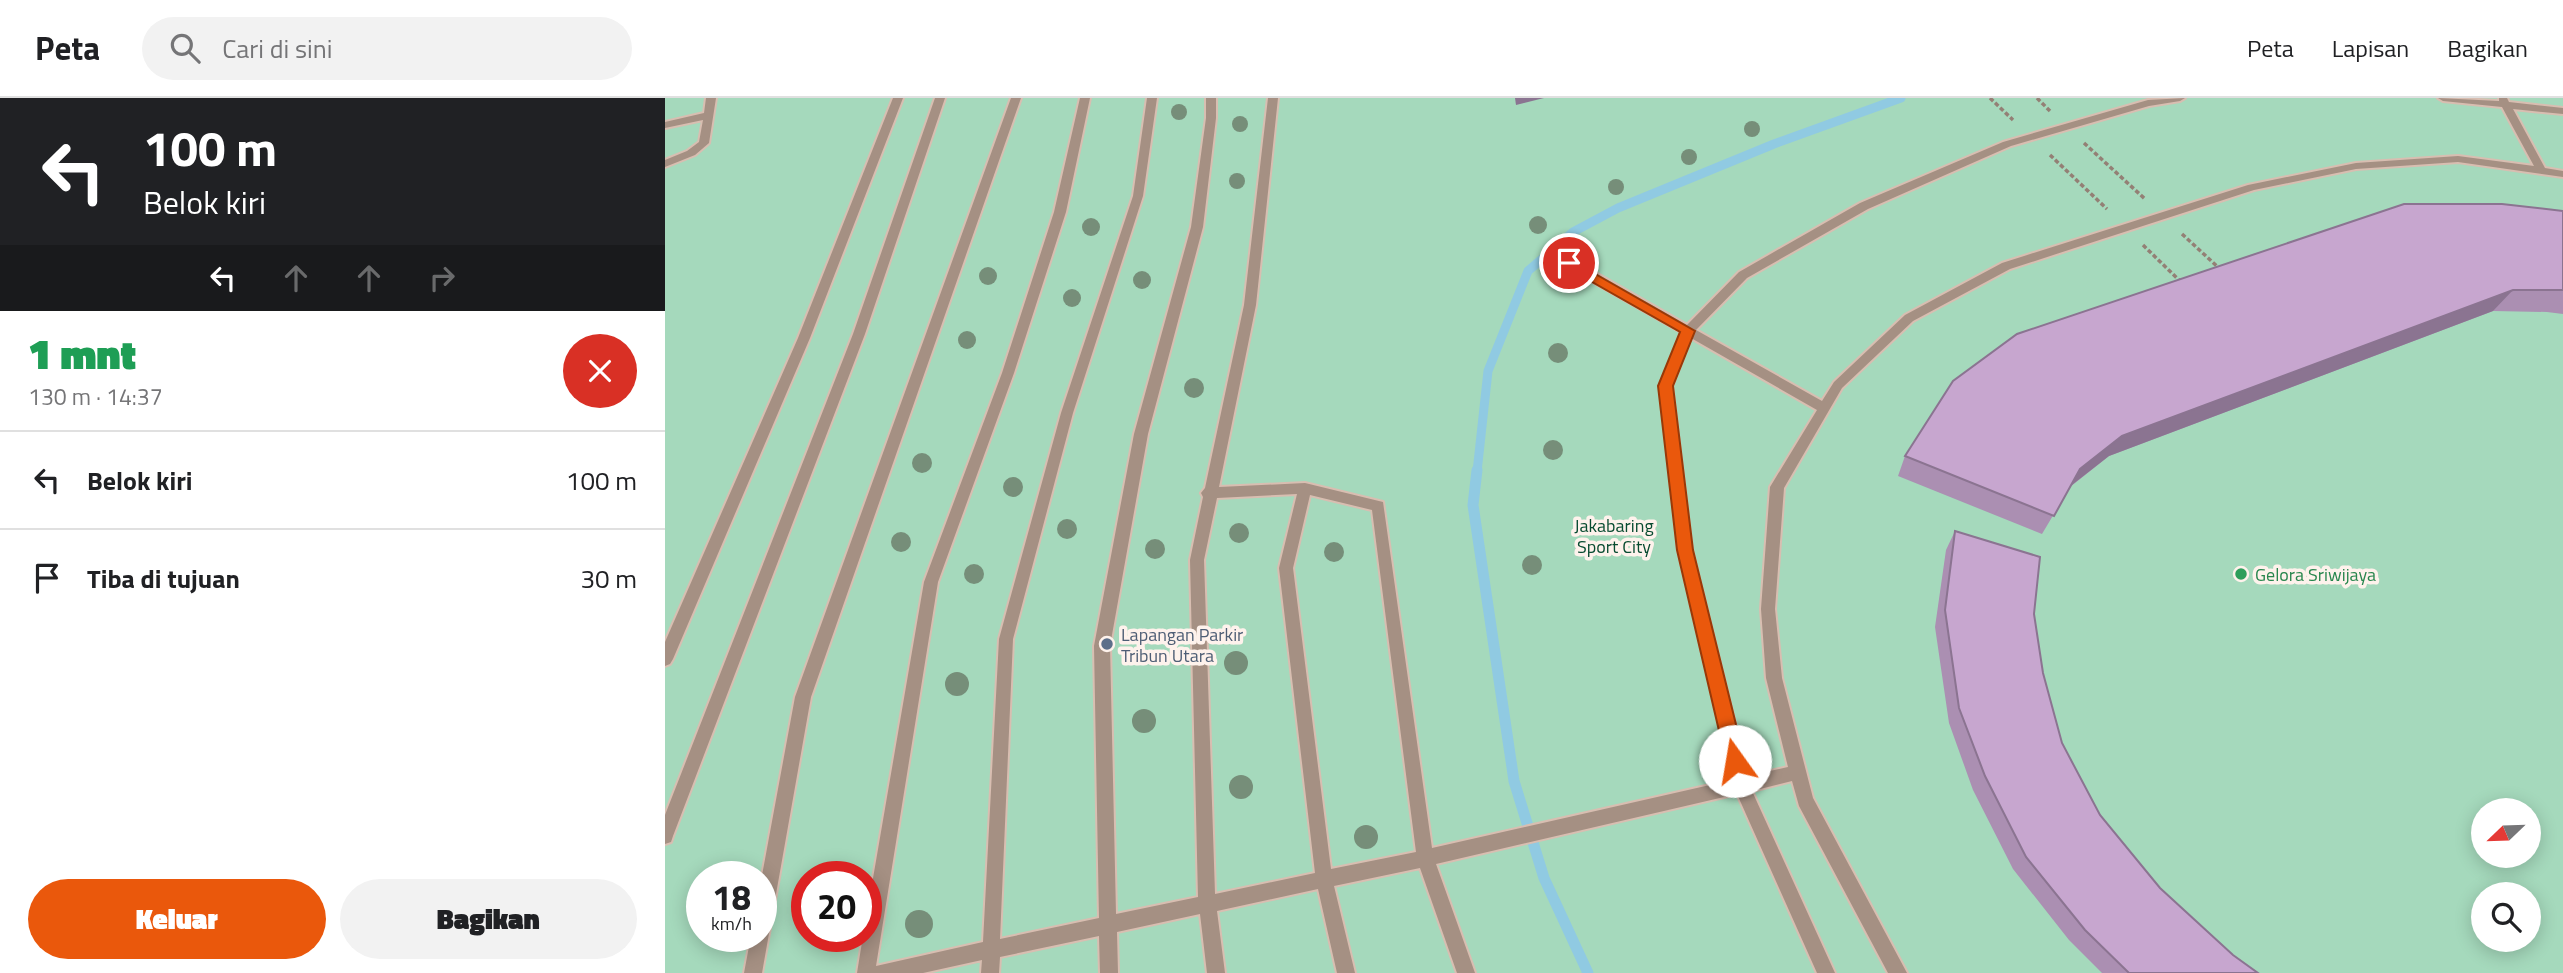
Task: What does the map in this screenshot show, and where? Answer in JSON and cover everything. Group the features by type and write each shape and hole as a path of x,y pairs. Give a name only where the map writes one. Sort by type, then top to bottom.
{"lane":[{"path":"665,164 691,153 704,143 711,98"},
{"path":"665,659 804,338 898,98"},
{"path":"665,836 859,334 940,98"},
{"path":"773,861 803,697 1016,98"},
{"path":"866,973 931,582 1008,373 1060,212 1085,98"},
{"path":"990,973 989,949 1006,639 1067,413 1137,196 1152,98"},
{"path":"1109,973 1102,646 1141,434 1197,227 1212,118 1211,98"},
{"path":"1216,973 1206,904 1197,560 1208,492 1250,305 1273,98"},
{"path":"1826,973 1815,955 1742,787 1685,550 1666,386 1688,331 1743,275 1864,206 2031,137 2148,103 2179,98"},
{"path":"2442,98 2503,101 2563,111"},
{"path":"2503,101 2540,170"},
{"path":"665,125 709,115"},
{"path":"1898,973 1805,800 1774,678 1767,610 1777,487 1838,385 1909,318 2006,266 2252,187 2356,166 2458,159 2563,174"},
{"path":"1569,263 1824,408"},
{"path":"1208,492 1305,488 1378,506 1426,857 1466,973"},
{"path":"1305,488 1286,568 1324,879 1346,973"},
{"path":"880,973 1501,842 1799,772"},
{"path":"753,973 757,952"}],"path":[{"path":"1990,98 2180,281"},
{"path":"2036,98 2219,269"}],"green space":[{"name":"Jakabaring Sport City","path":"665,98 2563,98 2563,973 665,973"}],"building":[{"path":"2404,204 2502,204 2563,211 2563,290 2513,290 2122,436 2080,469 2054,516 1905,456 1953,381 2017,334"},
{"path":"1955,531 2040,557 2034,614 2043,673 2062,743 2100,815 2160,888 2233,955 2258,973 2129,973 2085,930 2026,857 1985,776 1959,708 1945,610"}],"waterway":[{"path":"1477,472 1488,371 1528,271 1573,232 1618,208 1774,144 1901,98"},
{"path":"1477,470 1473,505 1514,781 1544,878 1588,973"}],"place":[{"name":"Gelora Sriwijaya","path":"2241,574"},
{"name":"Lapangan Parkir Tribun Utara","path":"1107,644"}],"route":[{"path":"1569,263 1688,331 1666,386 1685,550 1735,761"}]}
